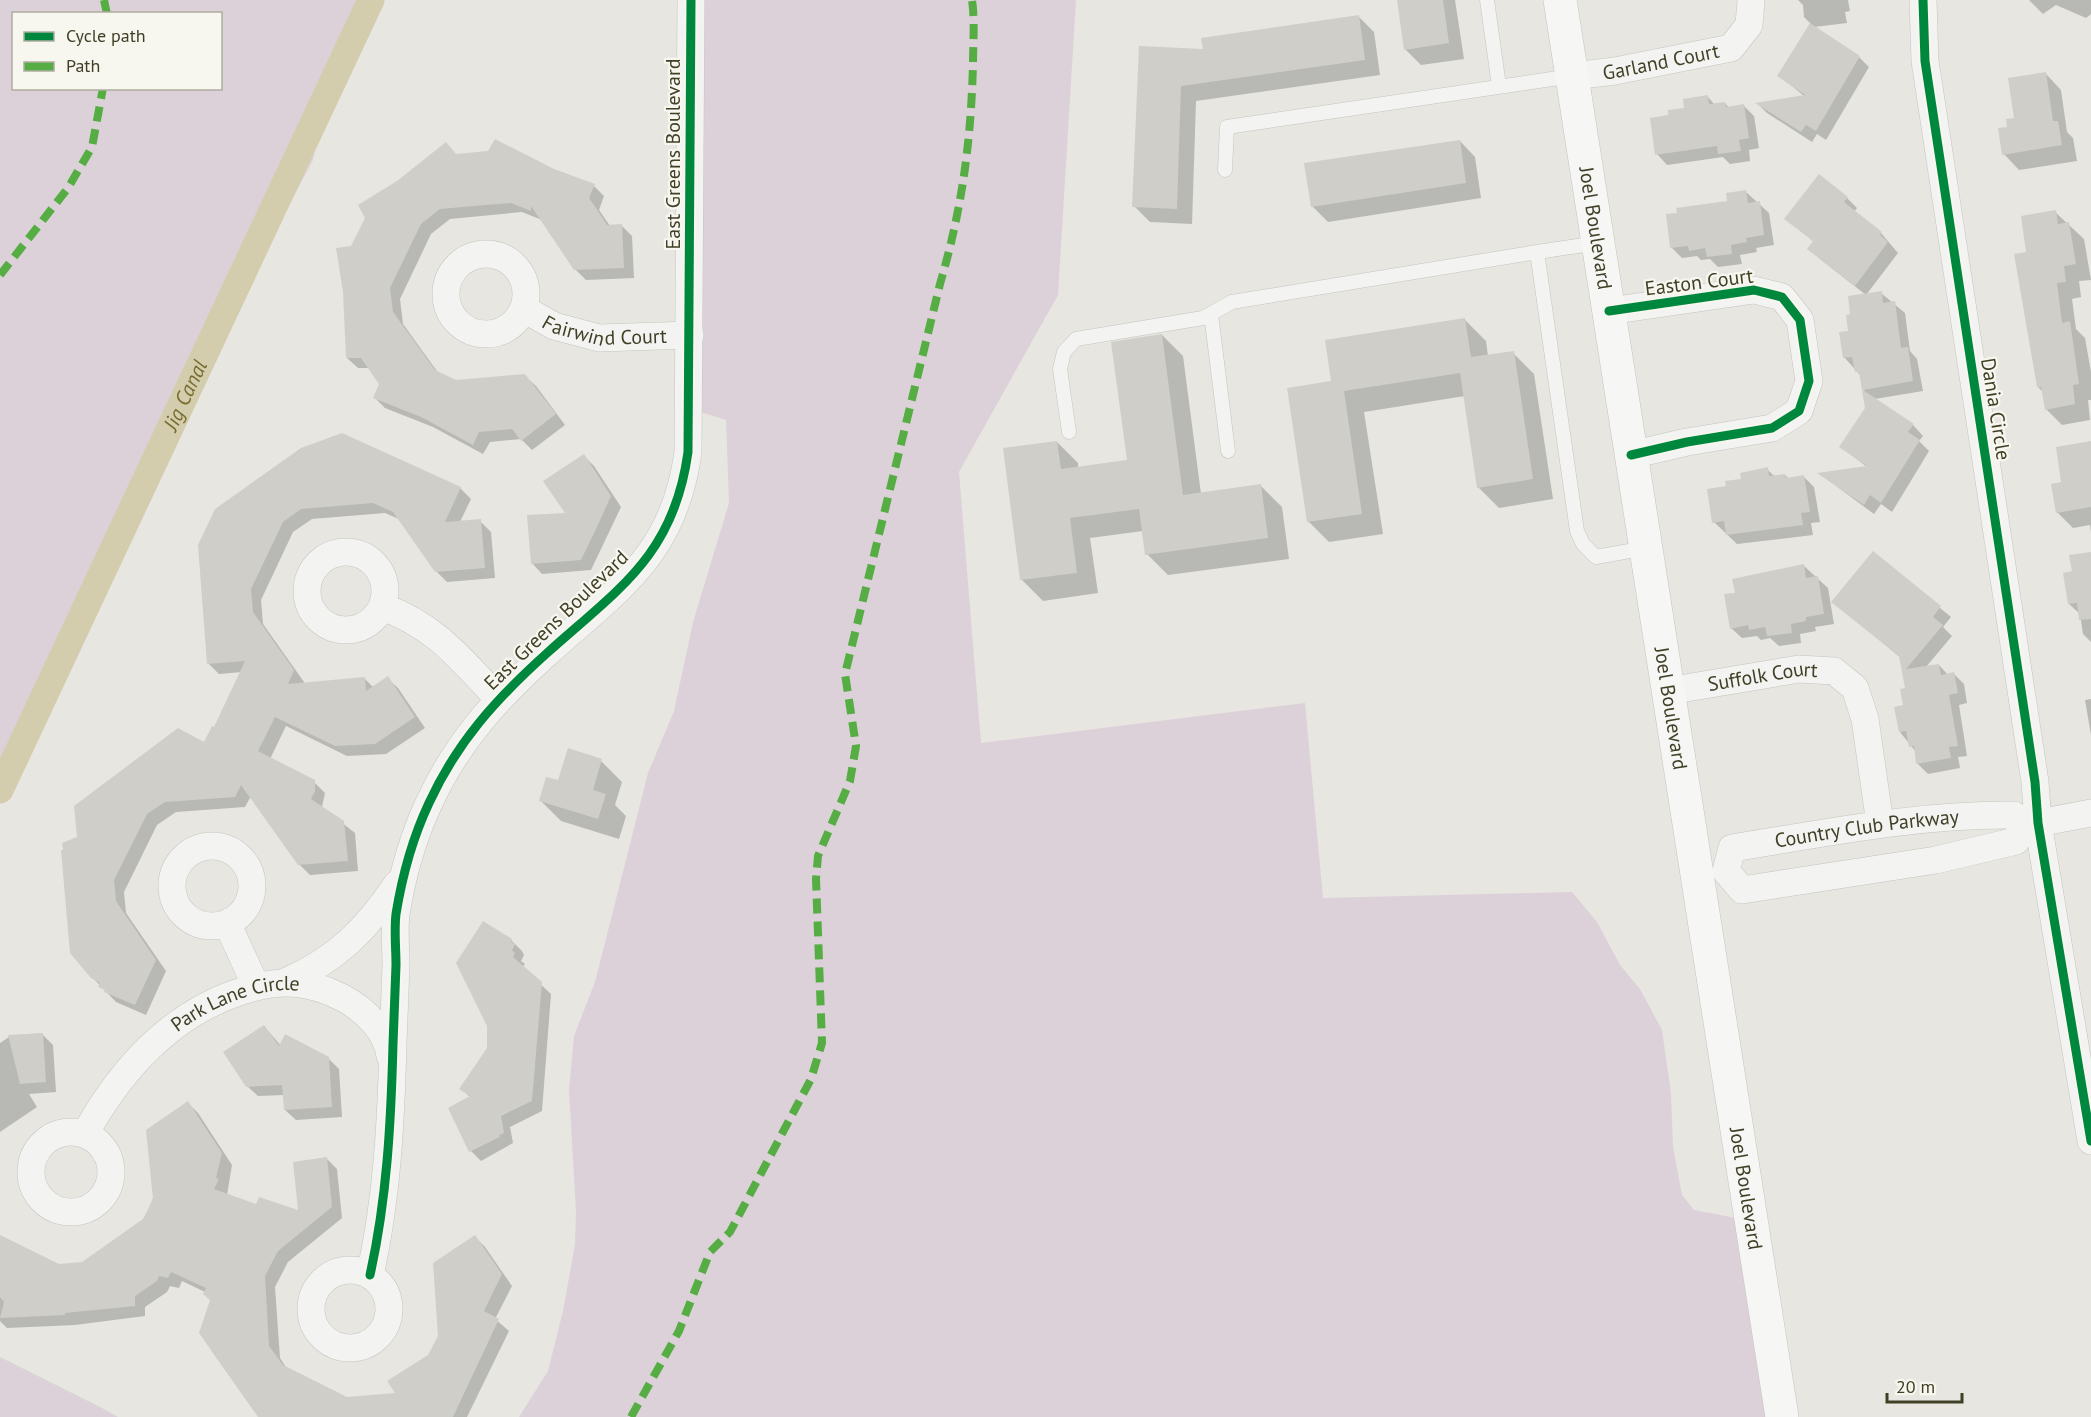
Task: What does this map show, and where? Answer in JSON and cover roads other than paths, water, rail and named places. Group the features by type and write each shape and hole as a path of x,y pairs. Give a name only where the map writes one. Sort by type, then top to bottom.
{"main road":[{"name":"Joel Boulevard","path":"1560,0 1668,692 1712,872 1782,1417"}],"street":[{"name":"East Greens Boulevard","path":"392,1072 396,916 404,873 428,806 443,773 462,742 499,699 618,590 656,545 673,516 683,485 688,452 690,335 691,0"},
{"name":"Garland Court","path":"1572,76 1615,71 1731,48 1749,26 1751,0"},
{"name":"Dania Circle","path":"1923,0 1925,61 2035,782 2030,824 2091,1141"},
{"name":"Easton Court","path":"1609,311 1754,290 1782,297 1800,320 1809,381 1799,411 1772,428 1687,442 1631,455"},
{"name":"Fairwind Court","path":"524,309 554,326 599,338 690,335"},
{"path":"383,608 410,617 433,632 499,699"},
{"name":"Suffolk Court","path":"1668,692 1800,669 1834,671 1856,688 1862,708 1880,824"},
{"path":"2030,824 2091,813"},
{"name":"Country Club Parkway","path":"1968,814 2014,815 2030,824 2016,841 1972,852 1936,860 1742,890 1712,872 1732,848 1880,824 1968,814"},
{"name":"East Greens Boulevard","path":"287,981 318,967 339,953 377,914 404,873"},
{"path":"227,923 256,986"},
{"name":"Park Lane Circle","path":"85,1134 112,1090 147,1048 167,1030 192,1012 218,999 256,986 287,981 336,995 354,1004 381,1032 389,1051 392,1072"},
{"path":"370,1275 382,1219 392,1072"}],"lane":[{"path":"1487,0 1499,86"},
{"path":"1225,170 1227,127 1572,76"},
{"path":"1069,432 1060,369 1064,352 1076,339 1203,318 1232,302 1598,243"},
{"path":"1537,252 1577,531 1583,544 1596,556 1646,549"},
{"path":"1211,314 1227,451"}],"waterway":[{"name":"Jig Canal","path":"0,790 371,0"}]}
